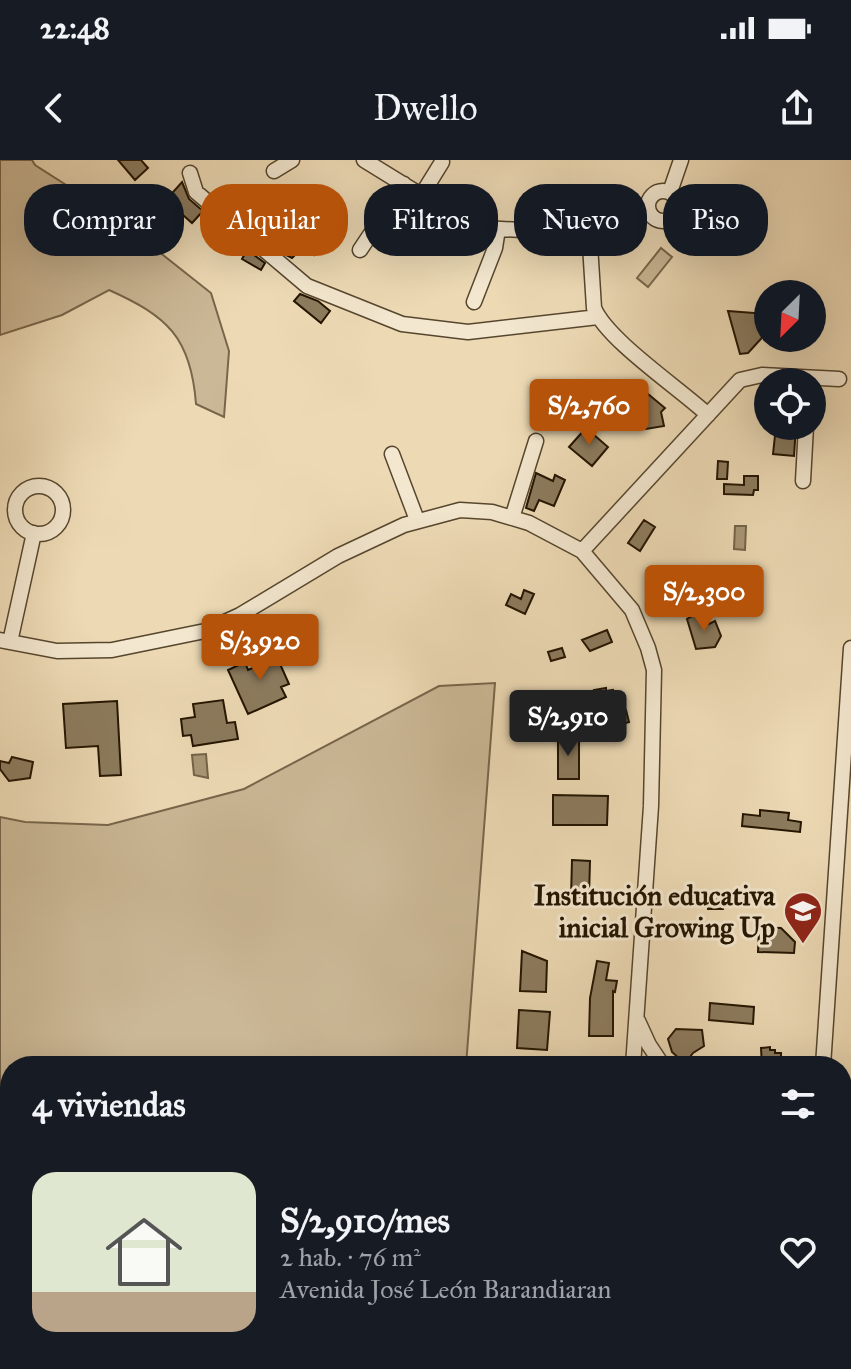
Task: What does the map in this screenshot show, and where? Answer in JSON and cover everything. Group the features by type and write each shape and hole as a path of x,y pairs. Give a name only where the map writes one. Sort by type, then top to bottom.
{"street":[{"path":"274,171 292,160"},
{"path":"364,160 404,184"},
{"path":"673,184 681,160"},
{"path":"428,184 442,162"},
{"path":"190,173 196,192 307,286 402,324 468,332 598,317"},
{"path":"663,191 652,194 648,199 648,211 656,220 663,221"},
{"path":"498,229 514,230"},
{"path":"360,250 364,248"},
{"path":"474,302 492,256"},
{"path":"591,256 594,308 598,317 611,332 708,415"},
{"path":"582,551 735,384 754,376"},
{"path":"826,379 839,379"},
{"path":"803,481 805,440"},
{"path":"512,518 536,441"},
{"path":"392,454 417,520"},
{"path":"34,533 5,641 57,651 112,650 205,631 240,615 338,556 417,520 460,510 492,512 529,523 582,551 632,610 654,670 651,806 635,1056"},
{"path":"824,1056 847,789 851,648"},
{"path":"636,1015 655,1056"}],"shaded area":[{"path":"0,160 32,160 65,184 24,184 24,256 164,256 211,293 229,351 224,417 196,404 188,362 182,345 172,332 146,309 109,290 62,315 0,335"},
{"path":"661,248 663,256 672,257 648,287 637,278"},
{"path":"735,526 746,526 745,550 734,549"},
{"path":"495,683 467,1056 0,1056 0,817 25,822 108,825 244,789 439,686"},
{"path":"206,754 208,778 194,775 192,755"}],"building":[{"path":"118,160 141,160 148,168 135,180"},
{"path":"184,187 189,199 200,208 200,214 192,223 184,216"},
{"path":"244,256 255,256 265,263 261,270 242,259"},
{"path":"300,294 318,301 330,311 321,323 294,301"},
{"path":"728,311 754,313 754,346 748,353 740,354"},
{"path":"648,394 665,408 661,412 664,426 646,429 630,414 634,408 629,406"},
{"path":"586,428 608,447 592,466 569,447"},
{"path":"774,440 795,440 794,456 773,454"},
{"path":"718,461 728,462 727,479 717,479"},
{"path":"536,473 553,481 555,475 565,480 554,506 539,500 534,511 526,508"},
{"path":"744,476 758,476 758,490 754,490 753,495 724,494 724,484 744,485"},
{"path":"644,520 655,527 640,551 628,543"},
{"path":"524,590 534,594 525,614 506,605 511,594 521,599"},
{"path":"696,614 699,621 706,619 709,624 715,621 721,636 715,647 696,649 687,619"},
{"path":"607,630 612,642 590,651 582,640"},
{"path":"272,646 289,684 281,687 286,697 248,714 228,670 245,662 248,670 265,663 259,651"},
{"path":"562,648 565,657 551,661 548,652"},
{"path":"606,688 606,691 613,690 614,699 597,701 594,690"},
{"path":"223,700 227,723 235,722 238,739 193,746 191,735 183,736 181,719 195,717 193,704"},
{"path":"117,701 121,775 100,776 98,746 66,748 63,704"},
{"path":"626,710 629,722 609,728 606,717"},
{"path":"558,736 579,737 579,779 558,779"},
{"path":"12,757 33,762 30,778 9,781 0,769 0,761 9,763"},
{"path":"553,795 608,796 607,825 553,825"},
{"path":"760,810 789,813 788,820 801,822 800,832 742,826 743,814 760,816"},
{"path":"572,860 590,861 589,897 571,897"},
{"path":"723,893 723,909 708,909 708,894"},
{"path":"759,927 781,928 795,942 794,953 758,952"},
{"path":"522,951 547,961 546,992 520,991"},
{"path":"597,961 609,963 606,980 617,981 613,991 613,1036 589,1036 590,998"},
{"path":"710,1003 754,1007 753,1024 709,1020"},
{"path":"519,1010 550,1012 547,1050 517,1048"},
{"path":"676,1029 702,1030 704,1046 691,1056 676,1056 668,1039"},
{"path":"770,1047 781,1056 761,1056 761,1048"}],"place":[{"name":"Institución educativa inicial Growing Up","path":"803,945"}]}
